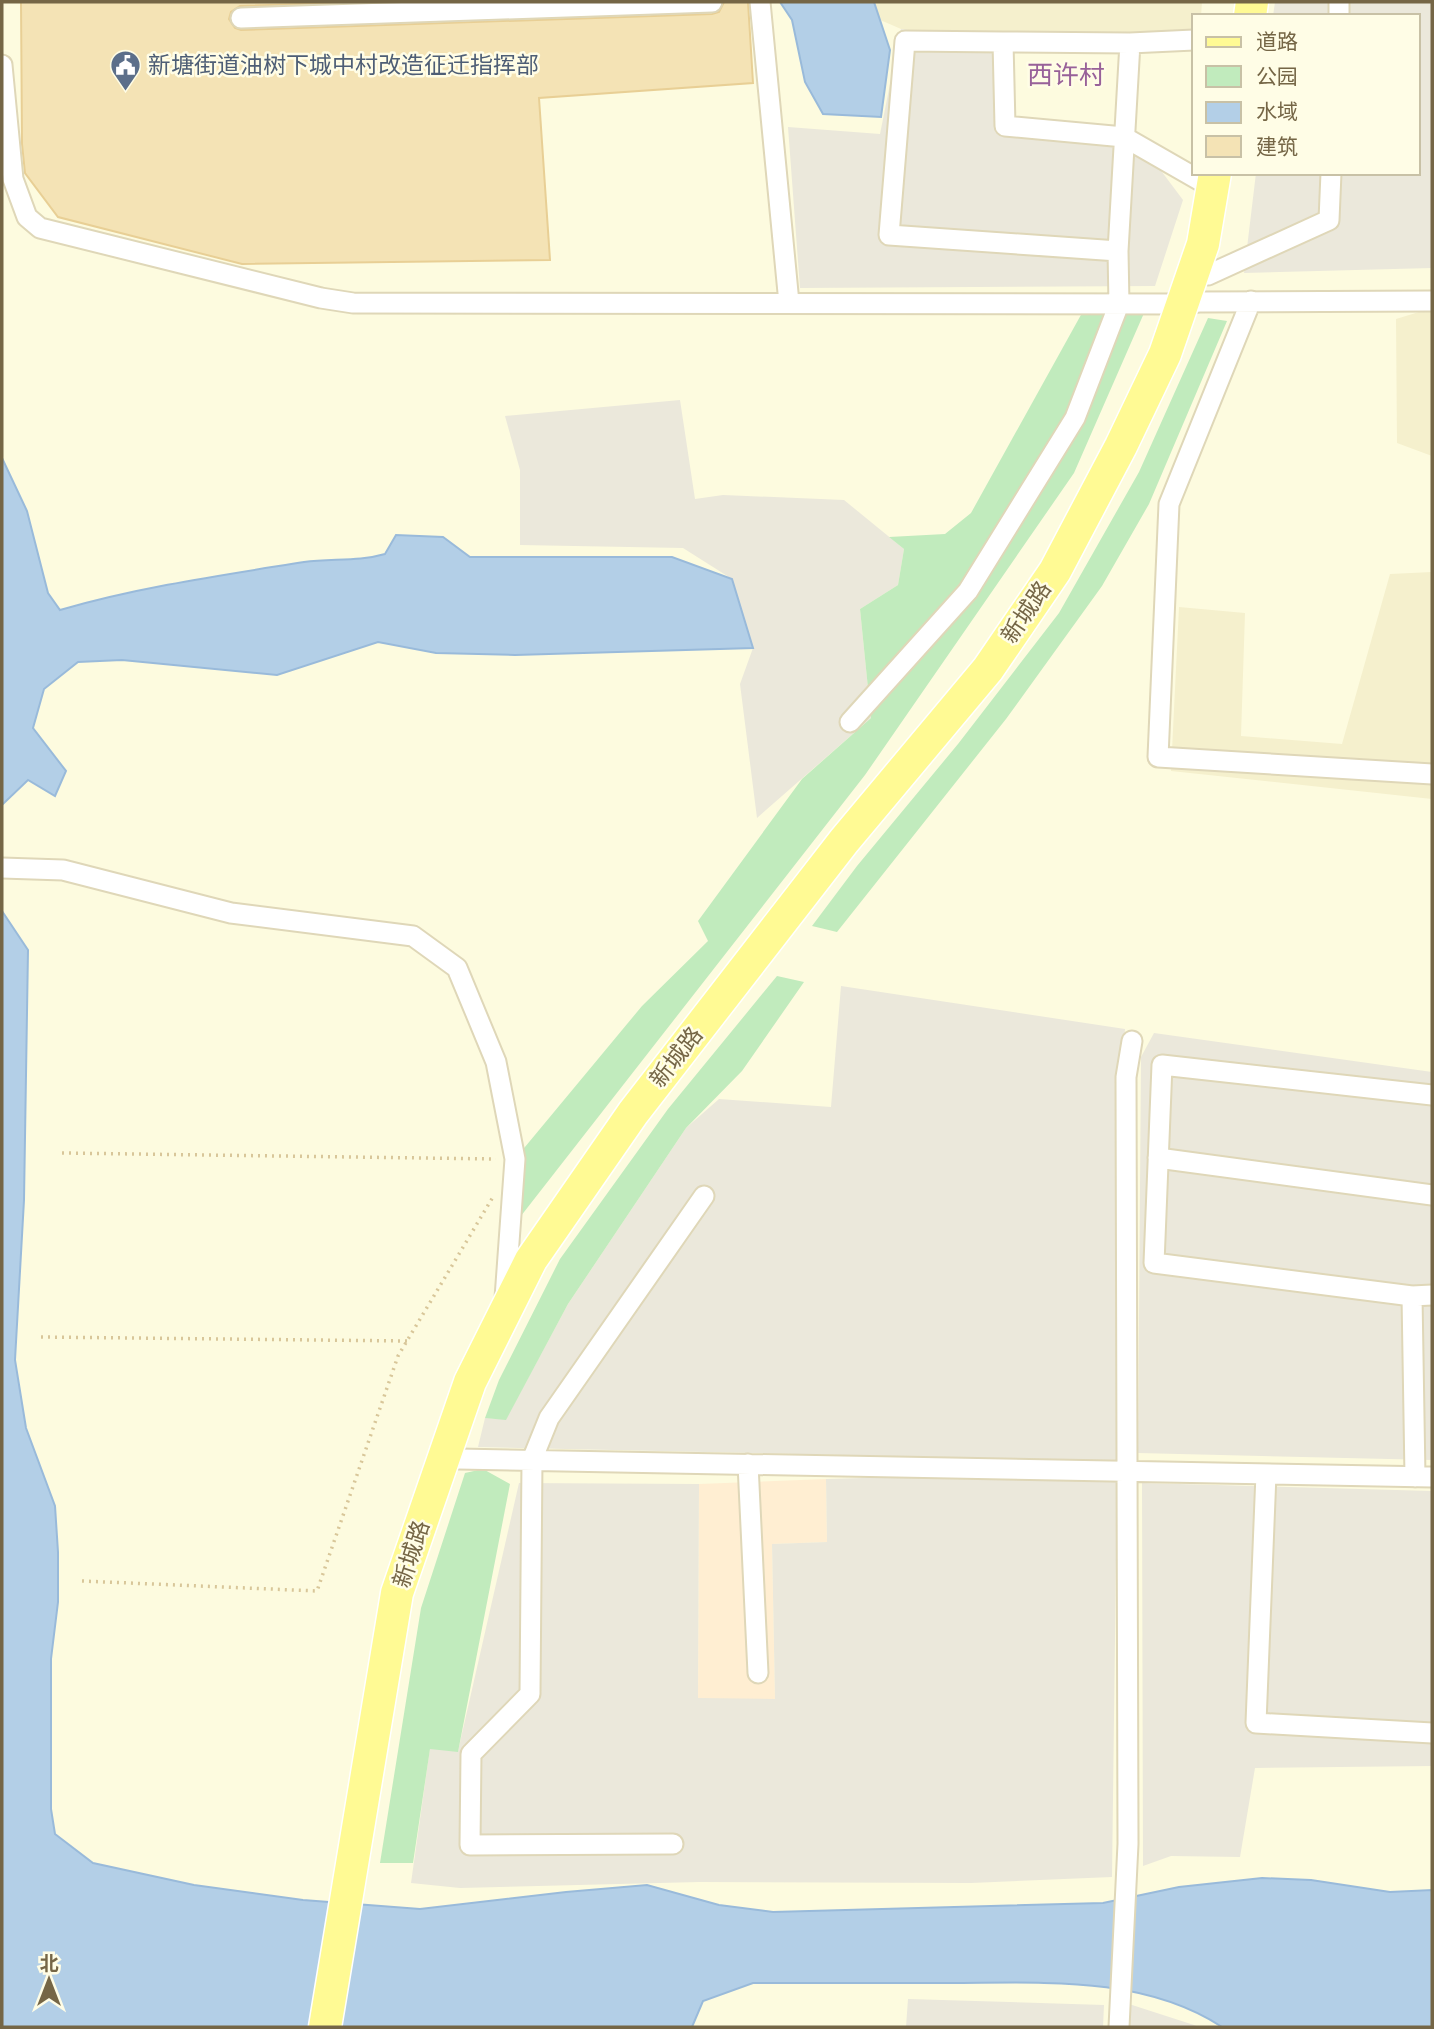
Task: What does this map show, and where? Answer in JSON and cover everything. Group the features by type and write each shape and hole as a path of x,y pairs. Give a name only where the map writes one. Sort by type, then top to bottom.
{"main road":[{"name":"新城路","path":"326,2027 355,1895 411,1597 484,1388 544,1268 645,1121 856,850 1000,678 1068,579 1140,441 1179,359 1196,294 1203,244 1219,178"},
{"name":"新城路","path":"344,2027 355,1895 397,1593 470,1382 531,1260 633,1113 844,841 988,669 1055,571 1121,446 1196,294"}],"street":[{"path":"242,18 712,2"},
{"path":"760,2 789,303"},
{"path":"1118,251 889,234 905,41 1130,43 1192,40"},
{"path":"1003,42 1005,126 1124,136 1192,166"},
{"path":"850,722 968,591 1075,418 1119,304 1118,251 1130,43"},
{"path":"2,65 13,179 27,217 40,228 321,298 353,303 1119,304 1196,294 1251,301 1432,301"},
{"path":"1196,294 1329,220 1331,175"},
{"path":"1251,301 1169,504 1158,757 1432,774"},
{"path":"2,868 63,870 231,913 413,936 457,968 496,1062 515,1159 504,1313"},
{"path":"1119,2027 1128,1844 1126,1077 1132,1041"},
{"path":"1432,1095 1162,1065 1154,1263 1412,1296 1432,1295"},
{"path":"1158,1158 1432,1195"},
{"path":"673,1844 470,1845 471,1754 530,1694 532,1460 549,1418 704,1196"},
{"path":"458,1459 1423,1477 1412,1296"},
{"path":"748,1464 758,1673"},
{"path":"1266,1474 1256,1723 1432,1733"}],"path":[{"path":"62,1153 515,1159"},
{"path":"82,1581 317,1591 398,1356 495,1193"},
{"path":"41,1337 407,1341"}],"shaded area":[{"path":"874,2 1202,2 1201,14 1192,14 1192,40 1003,42 901,29 878,19"},
{"path":"1275,2 1432,2 1432,268 1244,273 1256,175 1420,175 1420,14 1273,14"},
{"path":"901,29 1003,42 995,129 1144,148 1183,200 1155,286 800,288 788,127 880,134"},
{"path":"1432,308 1432,456 1397,443 1396,319"},
{"path":"680,400 695,499 723,495 844,500 904,549 898,585 860,609 871,718 757,818 740,684 753,648 732,579 683,548 520,545 520,470 505,416"},
{"path":"1432,572 1432,799 1171,771 1179,607 1245,613 1241,736 1342,744 1390,574"},
{"path":"841,986 1125,1029 1117,1151 1118,1461 478,1447 485,1418 506,1419 568,1304 686,1128 719,1099 831,1107"},
{"path":"1154,1033 1432,1072 1432,1460 1138,1453 1141,1057"},
{"path":"974,1475 1117,1480 1112,1877 971,1883 699,1882 460,1888 411,1883 430,1748 458,1751 519,1483 699,1484 698,1698 775,1699 772,1544 827,1542 826,1479"},
{"path":"826,1479 827,1542 772,1544 775,1699 698,1699 699,1484"},
{"path":"1142,1483 1432,1491 1432,1766 1255,1768 1240,1857 1171,1856 1143,1866"},
{"path":"908,1999 1104,2005 1103,2027 906,2027"},
{"path":"1129,2004 1194,2025 1198,2027 1129,2027"}],"green space":[{"path":"1087,304 1148,304 1074,473 865,775 510,1230 515,1159 642,1006 708,941 698,921 802,779 871,718 860,609 898,585 904,549 889,537 945,534 971,513"},
{"path":"1208,318 1227,321 1149,504 1102,586 1006,719 837,932 812,926 1059,613 1139,472"},
{"path":"777,976 804,982 742,1071 686,1128 568,1304 506,1420 485,1418 499,1380 560,1259 668,1109"},
{"path":"483,1469 510,1484 458,1752 430,1749 413,1863 380,1863 421,1608 465,1473"}],"water":[{"path":"780,2 874,2 890,50 881,117 823,114 805,82 792,20"},
{"path":"2,458 27,511 48,593 60,610 151,588 212,577 304,562 385,554 396,535 443,537 470,557 672,557 732,579 753,648 515,655 436,653 378,642 277,675 122,660 78,662 44,689 33,728 66,771 55,796 28,780 2,805"},
{"path":"2,911 28,950 24,1200 15,1360 26,1428 55,1506 58,1602 51,1659 51,1809 55,1834 93,1863 194,1885 303,1900 420,1909 647,1885 719,1905 773,1912 1103,1903 1179,1887 1262,1878 1311,1880 1390,1892 1432,1890 1432,2027 1222,2027 1191,2010 1159,1998 1125,1990 1055,1983 753,1983 703,2001 692,2027 2,2027"}],"building":[{"path":"21,2 359,2 240,6 231,12 229,19 235,28 241,30 712,14 719,12 724,2 748,2 753,83 539,98 550,260 242,264 58,217 25,173 22,144"}],"place":[{"name":"新塘街道油树下城中村改造征迁指挥部","path":"125,92"}],"district":[{"name":"西许村","path":"1066,75"}]}
